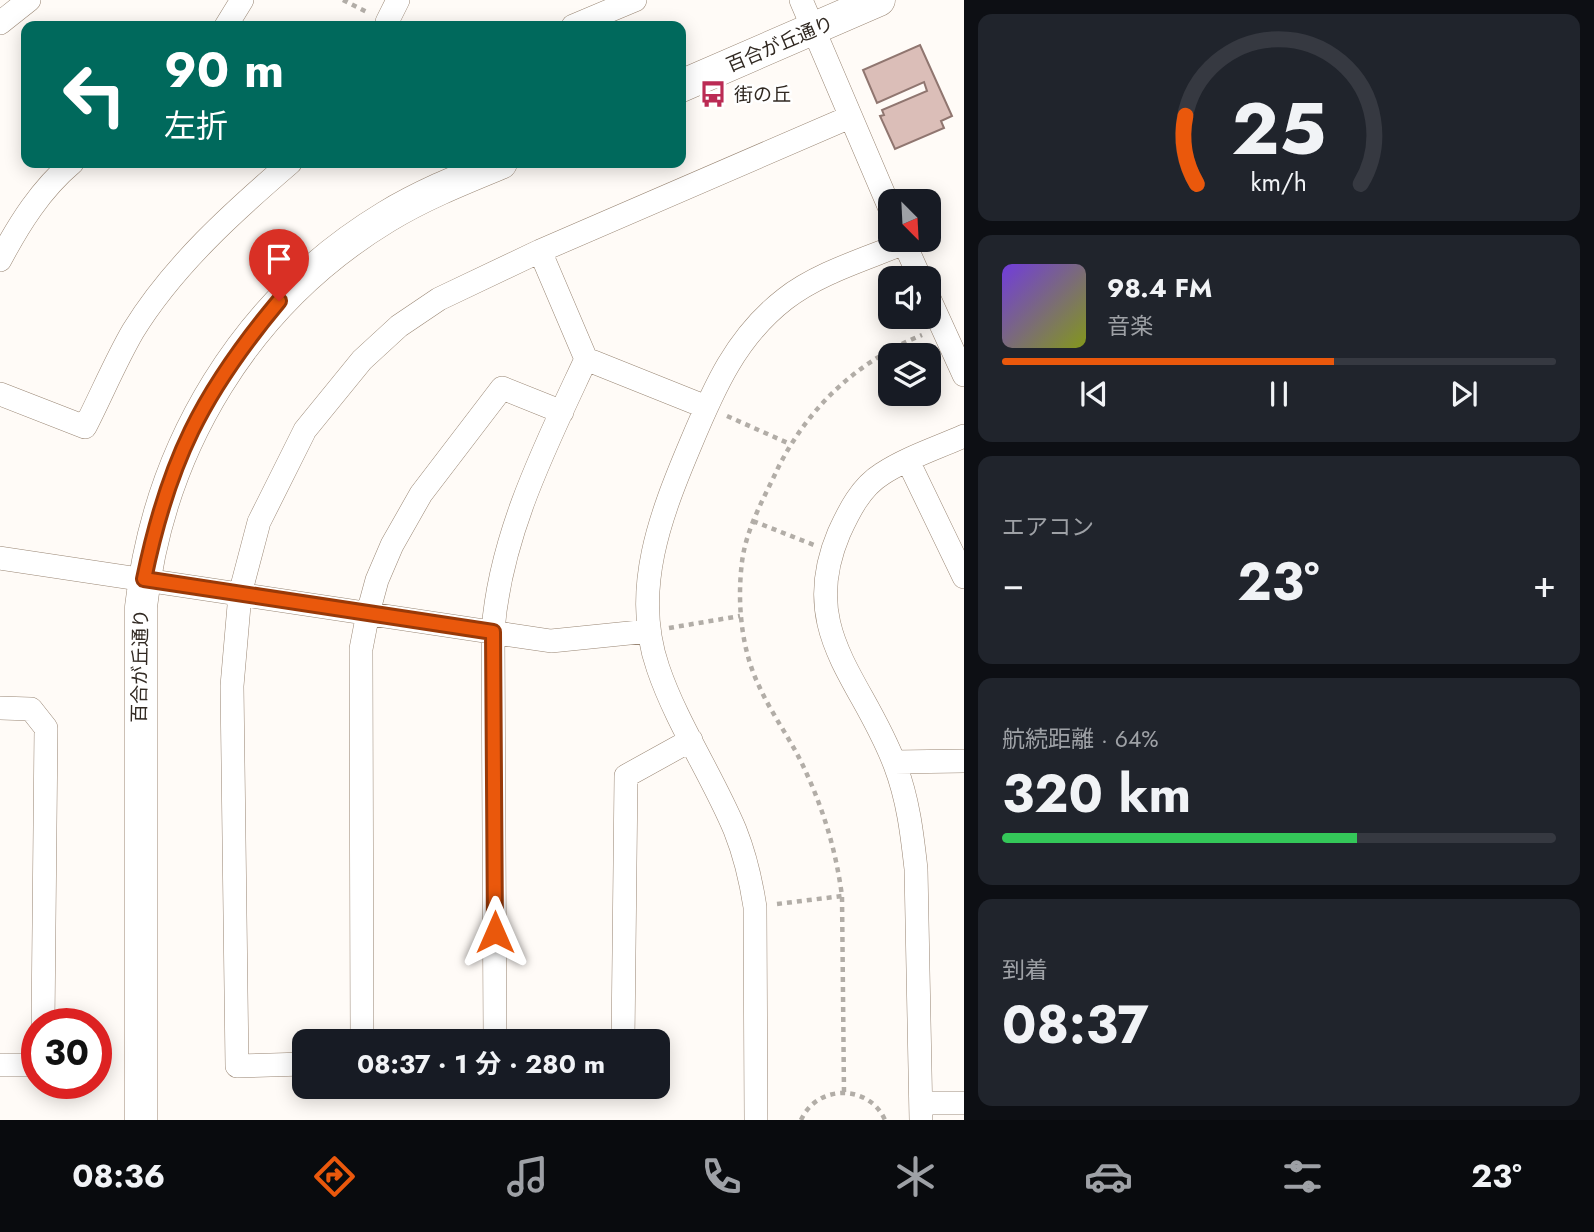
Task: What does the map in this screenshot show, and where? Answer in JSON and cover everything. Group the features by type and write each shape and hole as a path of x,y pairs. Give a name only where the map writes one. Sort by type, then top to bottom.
{"street":[{"path":"0,23 29,0"},
{"path":"229,21 243,0"},
{"path":"388,21 398,0"},
{"path":"579,21 594,8 635,0"},
{"path":"801,0 881,189"},
{"name":"百合が丘通り","path":"686,84 879,0"},
{"path":"292,1065 237,1066 232,686 240,594 259,523 305,430 336,388 399,326 439,299 540,251 850,117"},
{"path":"0,260 8,227 66,168"},
{"path":"0,394 85,427 134,330 192,254 244,202 284,168"},
{"name":"百合が丘通り","path":"141,1120 138,661 144,579 168,483 193,424 225,371 279,301 346,244 387,216 440,188 489,168"},
{"path":"540,251 586,359 706,407"},
{"path":"756,1120 755,907 750,876 735,831 657,667 649,631 652,548 662,513 706,407 740,342 787,297 881,252"},
{"path":"942,326 964,375"},
{"path":"495,1029 493,632 496,594 511,534 586,359"},
{"path":"362,1029 361,649 377,580 421,494 502,388 562,412"},
{"path":"964,436 881,474 862,493 846,518 832,551 824,598 828,627 894,762 908,806 916,869 921,1111 964,1103"},
{"path":"908,461 964,577"},
{"path":"0,558 551,641 649,631"},
{"path":"0,708 31,709 46,728 43,1008"},
{"path":"623,1029 625,776 691,740"},
{"path":"894,762 964,761"},
{"path":"0,1065 21,1065"}],"path":[{"path":"844,1092 842,896 828,825 804,768 758,685 747,653 740,616 742,559 753,522 790,444 818,404 854,374 895,346 942,326"},
{"path":"706,407 790,444"},
{"path":"753,522 832,551"},
{"path":"649,631 740,616"},
{"path":"755,907 842,896"},
{"path":"801,1120 818,1100 844,1092 864,1097 874,1104 885,1120"}],"building":[{"path":"920,45 952,116 941,121 944,128 895,149 880,116 884,115 882,110 927,91 924,82 877,103 863,70"}],"place":[{"name":"街の丘","path":"713,94"}],"route":[{"path":"279,301 249,337 203,403 168,483 154,530 144,579 493,632 495,932"}]}
